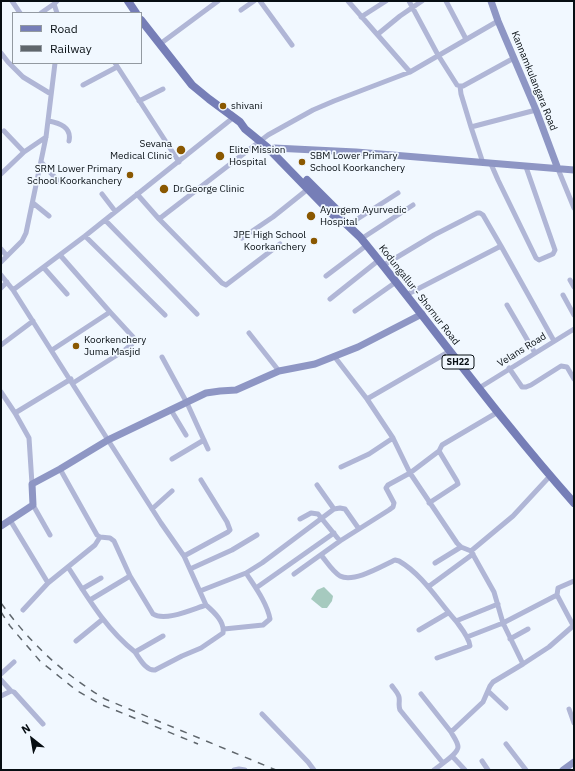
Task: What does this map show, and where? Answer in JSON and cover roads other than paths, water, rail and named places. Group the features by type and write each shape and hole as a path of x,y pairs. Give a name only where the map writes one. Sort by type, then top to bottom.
{"main road":[{"path":"128,1 135,12"},
{"path":"142,21 192,85 237,120 249,126 264,138 270,148 337,210 345,222"},
{"name":"Kodungallur - Shornur Road","path":"270,148 334,216 345,222 364,242 498,412 574,503"}],"street":[{"path":"12,1 19,12"},
{"path":"160,44 218,1"},
{"path":"241,10 254,1"},
{"path":"260,1 292,46"},
{"path":"348,1 410,72"},
{"path":"361,17 386,1"},
{"path":"408,1 438,55 457,85 460,86"},
{"path":"378,34 400,16 422,1"},
{"path":"446,1 466,39"},
{"name":"Kannamkulangara Road","path":"491,1 536,110 558,169"},
{"path":"42,12 56,2"},
{"path":"56,2 57,12"},
{"path":"159,219 264,138 313,110 410,72 498,21"},
{"path":"1,53 23,77 51,94"},
{"path":"460,86 463,86 514,58"},
{"path":"1,262 22,241 26,233 46,137 55,64"},
{"path":"83,85 116,65 178,162"},
{"path":"460,86 460,94 483,163"},
{"path":"139,101 163,89"},
{"path":"471,127 536,110"},
{"path":"13,290 44,268 178,162 237,120"},
{"path":"48,121 61,124 68,130 70,135 69,141"},
{"path":"4,131 24,152"},
{"path":"1,174 24,152 46,137"},
{"path":"270,148 356,152 574,170"},
{"path":"41,162 59,182"},
{"path":"491,164 536,258 539,260 554,254 555,250 526,167"},
{"path":"558,169 574,208"},
{"path":"242,238 273,217 308,189"},
{"path":"345,222 398,193"},
{"path":"102,194 115,212"},
{"path":"137,194 159,219 222,283 226,285 280,244"},
{"path":"33,203 49,216"},
{"path":"326,276 364,242 413,205"},
{"path":"330,299 381,263 477,213 480,213 483,215 501,246 554,341"},
{"path":"105,220 197,314"},
{"path":"85,236 165,315"},
{"path":"406,295 501,246"},
{"path":"1,249 7,256"},
{"path":"15,413 125,350 134,340 133,337 60,255"},
{"path":"44,268 67,294"},
{"path":"1,275 8,282 152,509 184,556 206,604 219,617 224,629 223,633 202,648 151,671 135,652 119,640 68,567"},
{"path":"570,280 574,287"},
{"path":"1,288 8,282"},
{"path":"355,311 396,282"},
{"path":"563,295 574,315"},
{"path":"507,305 535,353"},
{"path":"52,350 110,312"},
{"path":"32,484 60,470 108,440 206,394 220,390 236,390 279,371 315,364 358,347 422,314"},
{"path":"1,345 33,321"},
{"name":"Velans Road","path":"479,388 574,329"},
{"path":"249,333 279,371"},
{"path":"367,399 450,351"},
{"path":"334,356 367,399 392,438 410,473 429,503 461,547 472,553 494,592 503,622 523,664"},
{"path":"162,357 187,403 208,450"},
{"path":"509,368 522,387 526,387 557,368 564,366 570,371 574,379"},
{"path":"1,392 29,438 33,505 50,535"},
{"path":"172,410 186,435"},
{"path":"294,574 340,541 393,507 394,503 386,488 388,485 410,473 439,452 442,445 498,412"},
{"path":"341,467 369,454 392,438"},
{"path":"172,459 204,440"},
{"path":"429,503 458,484 439,452"},
{"path":"60,470 93,528 100,537 110,538 114,541 130,576 149,608 156,616 161,617 177,614 206,604"},
{"path":"428,586 472,553 513,516 550,476"},
{"path":"184,556 230,530 227,522 201,480"},
{"path":"317,485 334,509"},
{"path":"152,509 172,491"},
{"path":"1,526 33,505"},
{"path":"200,591 246,574 334,509 345,509 359,529"},
{"path":"300,519 314,512 318,514 340,541"},
{"path":"10,520 48,583"},
{"path":"256,588 334,533"},
{"path":"190,569 232,550 257,535"},
{"path":"23,610 48,583 95,544 100,537"},
{"path":"435,563 461,547"},
{"path":"321,555 334,571 340,576 346,578 355,577 395,560 399,561 428,586 448,613 456,621 470,643 470,646 467,648 437,658"},
{"path":"224,629 263,625 270,619 256,588 246,574"},
{"path":"90,600 130,576"},
{"path":"82,589 101,578"},
{"path":"451,732 483,702 493,682 549,647 574,627 557,594 558,588 574,581"},
{"path":"467,637 503,622 557,594"},
{"path":"456,621 498,604"},
{"path":"419,630 448,613"},
{"path":"76,641 103,619"},
{"path":"510,639 528,629"},
{"path":"135,652 163,636"},
{"path":"1,674 14,662"},
{"path":"1,680 43,724"},
{"path":"392,686 400,699 398,706 400,710 443,762"},
{"path":"1,696 11,690"},
{"path":"488,691 506,708"},
{"path":"421,694 451,732 458,748 452,756 434,770"},
{"path":"569,709 574,722"},
{"path":"262,714 314,770"},
{"path":"506,744 526,770"},
{"path":"452,756 465,770"},
{"path":"482,761 488,770"},
{"path":"563,770 574,762"},
{"path":"234,770 245,770"}],"railway":[{"path":"1,603 24,632 48,657 75,679 105,699 276,770"},
{"path":"1,612 10,626 40,661 76,690 100,704 198,744"}],"place":[{"name":"shivani","path":"223,106"},
{"name":"Sevana Medical Clinic","path":"181,150"},
{"name":"Elite Mission Hospital","path":"220,156"},
{"name":"SBM Lower Primary School Koorkanchery","path":"302,162"},
{"name":"SRM Lower Primary School Koorkanchery","path":"130,175"},
{"name":"Dr.George Clinic","path":"164,189"},
{"name":"Ayurgem Ayurvedic Hospital","path":"311,216"},
{"name":"JPE High School Koorkanchery","path":"314,241"},
{"name":"Koorkenchery Juma Masjid","path":"76,346"}]}
